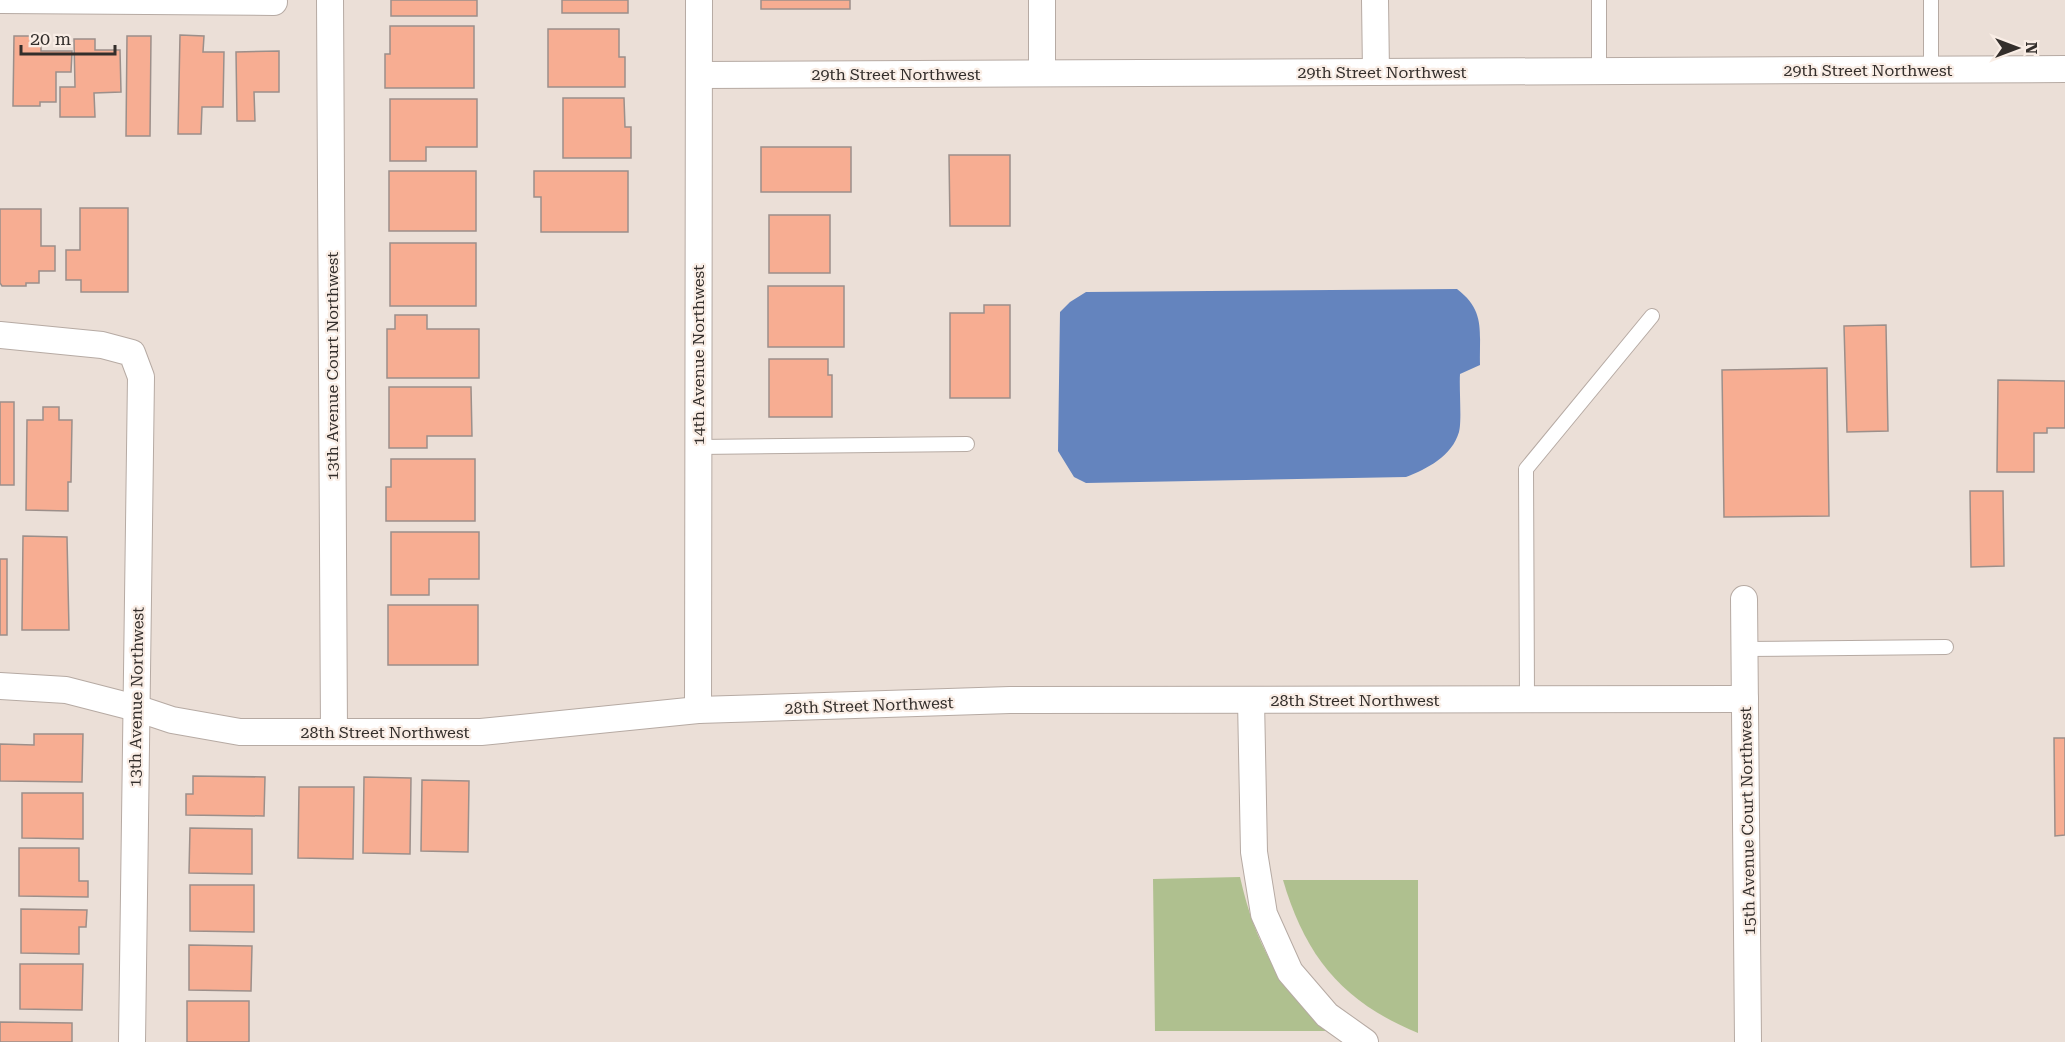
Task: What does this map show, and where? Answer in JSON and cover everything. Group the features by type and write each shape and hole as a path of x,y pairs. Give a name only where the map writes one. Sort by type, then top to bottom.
{"street":[{"path":"0,0 274,2"},
{"name":"13th Avenue Court Northwest","path":"330,0 334,732"},
{"name":"14th Avenue Northwest","path":"698,710 699,0"},
{"path":"1042,0 1042,73"},
{"path":"1375,0 1376,72"},
{"name":"29th Street Northwest","path":"699,75 2065,69"},
{"name":"13th Avenue Northwest","path":"0,334 102,345 132,353 141,377 132,1042"},
{"name":"15th Avenue Court Northwest","path":"1744,599 1748,1042"},
{"name":"28th Street Northwest","path":"0,686 66,690 172,720 240,732 481,732 698,710 1010,700 1745,699"},
{"path":"1251,700 1254,852 1264,914 1290,972 1327,1015 1365,1042"}],"lane":[{"path":"1599,0 1599,71"},
{"path":"1931,0 1932,69"},
{"path":"1527,699 1526,469 1652,316"},
{"path":"698,447 967,444"},
{"path":"1745,650 1946,647"}],"green space":[{"path":"1240,877 1253,923 1271,961 1295,996 1327,1031 1155,1031 1153,879"},
{"path":"1283,880 1418,880 1418,1033 1368,1007 1348,992 1331,974 1316,955 1303,932"}],"water":[{"path":"1457,289 1466,297 1477,314 1480,332 1480,365 1460,374 1460,427 1456,440 1445,455 1414,474 1406,477 1086,483 1074,477 1058,451 1060,312 1070,302 1086,292"}],"building":[{"path":"391,0 477,0 477,16 391,16"},
{"path":"562,0 628,0 628,13 562,13"},
{"path":"761,0 850,0 850,9 761,9"},
{"path":"390,26 474,26 474,88 385,88 385,54 390,54"},
{"path":"548,29 619,29 619,57 625,57 625,87 548,87"},
{"path":"180,35 204,36 203,52 224,52 223,107 202,107 201,134 178,134"},
{"path":"14,36 32,36 32,41 41,41 41,51 72,51 71,72 56,72 56,102 40,102 40,106 13,106"},
{"path":"127,36 151,36 150,136 126,136"},
{"path":"74,39 95,39 95,50 120,50 121,92 94,93 95,117 60,117 60,87 75,87"},
{"path":"279,51 279,92 254,92 255,121 237,121 236,52"},
{"path":"563,98 624,98 625,127 631,127 631,158 563,158"},
{"path":"390,99 477,99 477,147 426,147 426,161 390,161"},
{"path":"761,147 851,147 851,192 761,192"},
{"path":"949,155 1010,155 1010,226 950,226"},
{"path":"389,171 476,171 476,231 389,231"},
{"path":"534,171 628,171 628,232 541,232 541,197 534,197"},
{"path":"80,208 128,208 128,292 81,292 81,280 66,280 66,250 80,250"},
{"path":"0,209 41,209 41,246 55,246 55,271 39,271 39,283 26,283 26,286 2,286 0,283"},
{"path":"769,215 830,215 830,273 769,273"},
{"path":"390,243 476,243 476,306 390,306"},
{"path":"768,286 844,286 844,347 768,347"},
{"path":"984,305 1010,305 1010,398 950,398 950,313 984,313"},
{"path":"395,315 427,315 427,329 479,329 479,378 387,378 387,329 395,329"},
{"path":"1886,325 1888,431 1847,432 1844,326"},
{"path":"769,359 828,359 828,375 832,375 832,417 769,417"},
{"path":"1827,368 1829,516 1724,517 1722,370"},
{"path":"1998,380 2065,381 2065,428 2047,428 2047,433 2034,433 2034,472 1997,472"},
{"path":"389,387 471,387 472,436 427,436 427,448 389,448"},
{"path":"0,402 14,402 14,485 0,485"},
{"path":"43,407 59,407 59,420 72,420 68,511 26,510 27,420 43,420"},
{"path":"391,459 475,459 475,521 386,521 386,487 391,487"},
{"path":"1970,491 2003,491 2004,566 1971,567"},
{"path":"391,532 479,532 479,579 429,579 429,595 391,595"},
{"path":"23,536 67,537 69,630 22,630"},
{"path":"0,559 7,559 7,635 0,635"},
{"path":"388,605 478,605 478,665 388,665"},
{"path":"34,734 83,734 82,782 0,781 0,744 34,745"},
{"path":"2054,738 2065,738 2065,835 2055,836"},
{"path":"193,776 265,777 264,816 186,815 186,794 193,794"},
{"path":"364,777 411,778 410,854 363,853"},
{"path":"422,780 469,781 468,852 421,851"},
{"path":"299,787 354,787 353,859 298,858"},
{"path":"22,793 83,793 83,839 22,838"},
{"path":"190,828 252,829 252,874 189,873"},
{"path":"19,848 79,848 79,881 88,881 88,897 19,896"},
{"path":"190,885 254,885 254,932 190,931"},
{"path":"21,909 87,910 86,927 79,927 79,954 21,953"},
{"path":"189,945 252,946 251,991 189,990"},
{"path":"20,964 83,964 82,1010 20,1009"},
{"path":"187,1001 249,1001 249,1042 187,1042"},
{"path":"0,1022 72,1023 72,1042 0,1042"}]}
